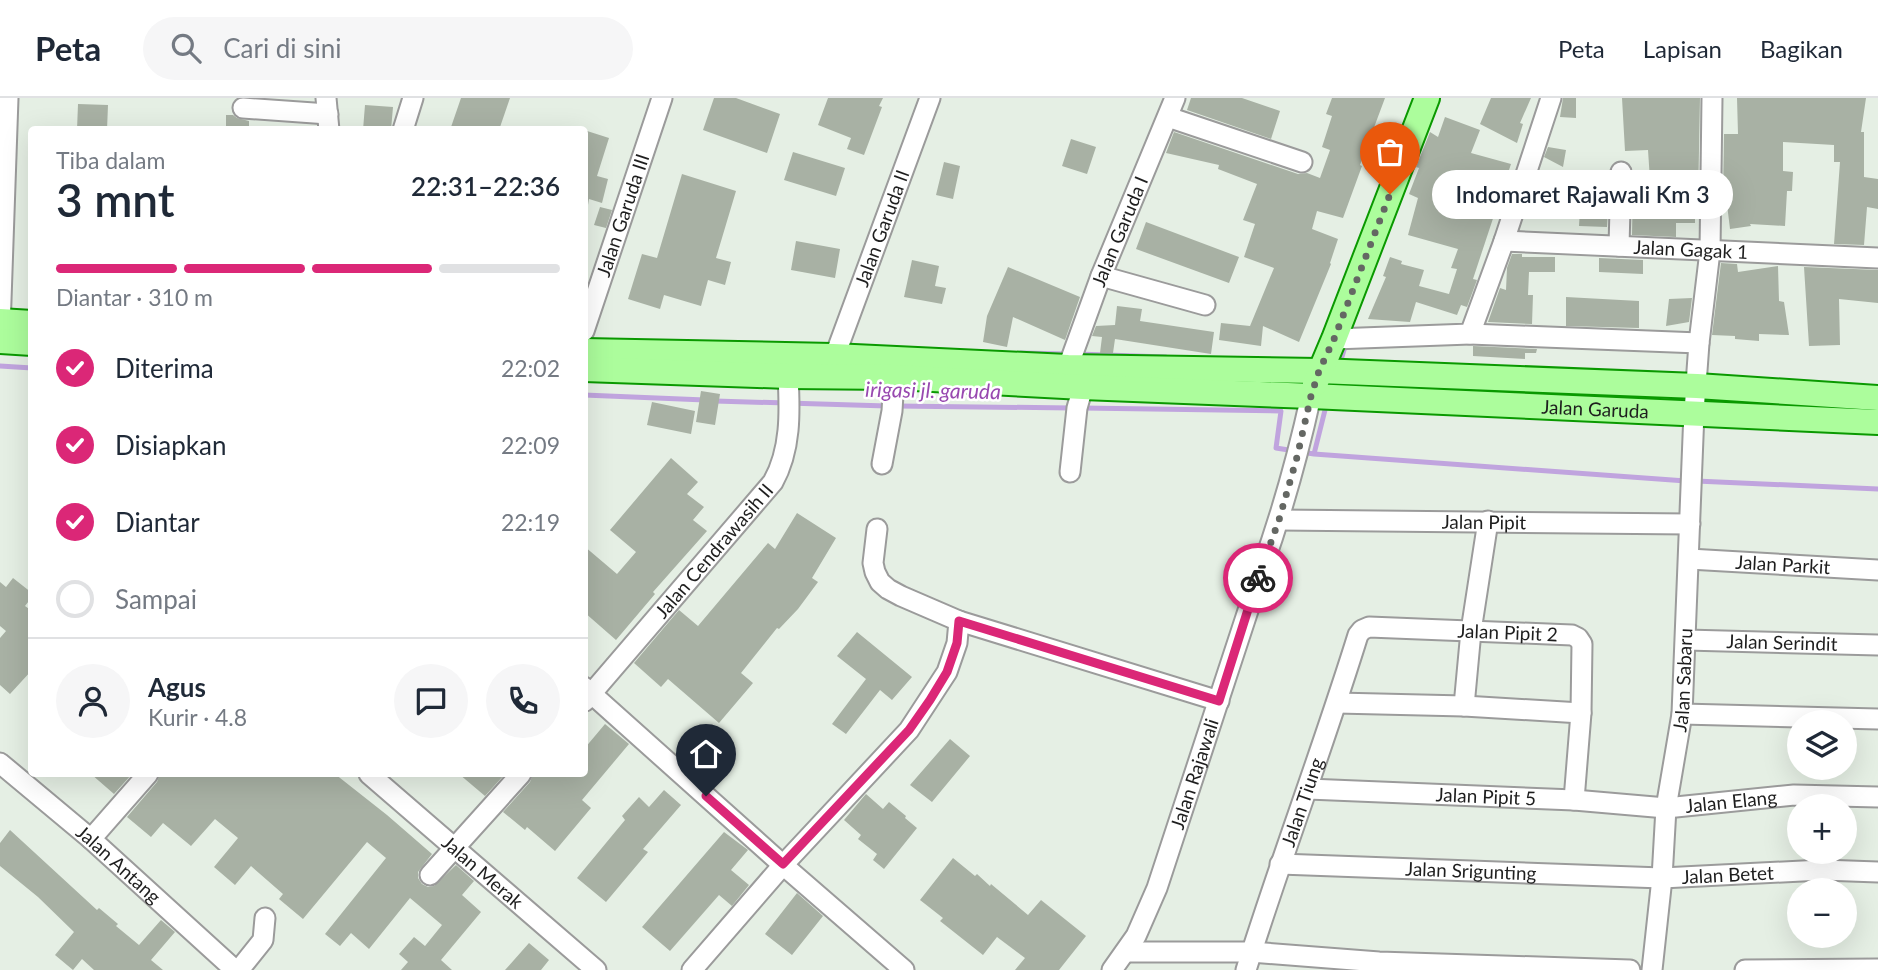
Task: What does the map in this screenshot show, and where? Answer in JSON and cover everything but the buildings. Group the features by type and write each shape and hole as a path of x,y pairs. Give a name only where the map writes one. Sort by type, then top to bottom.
{"main road":[{"name":"Jalan Rajawali","path":"1311,396 1427,98"},
{"path":"0,321 28,323"},
{"path":"0,341 28,343"},
{"path":"588,351 831,366"},
{"path":"588,369 788,376 831,366"},
{"name":"Jalan Garuda","path":"831,366 1319,371 1697,386 1878,398"},
{"name":"Jalan Garuda","path":"831,366 893,396 1079,404 1311,396 1878,422"}],"street":[{"path":"0,329 8,98"},
{"path":"403,126 413,98"},
{"name":"Jalan Garuda III","path":"588,319 662,98"},
{"name":"Jalan Garuda II","path":"831,366 930,98"},
{"name":"Jalan Garuda I","path":"1068,367 1101,276 1175,98"},
{"path":"1470,334 1551,98"},
{"name":"Jalan Sabaru","path":"1652,970 1666,808 1682,714 1694,412 1710,251 1712,98"},
{"path":"243,108 328,114"},
{"path":"1168,117 1302,162"},
{"path":"1619,246 1621,172"},
{"name":"Jalan Gagak 1","path":"1504,241 1878,258"},
{"path":"1101,276 1205,305"},
{"path":"1334,339 1470,334 1699,344"},
{"name":"Jalan Cendrawasih II","path":"588,693 773,482 781,466 788,436 788,376"},
{"path":"882,464 893,396"},
{"name":"Jalan Rajawali","path":"1112,970 1136,936 1157,888 1279,520 1311,396"},
{"path":"1070,472 1079,404"},
{"name":"Jalan Pipit","path":"1279,520 1690,524"},
{"path":"1464,706 1471,631 1488,521"},
{"path":"877,529 873,562 875,572 880,582 901,596 959,621 1219,701"},
{"name":"Jalan Parkit","path":"1689,559 1878,570"},
{"path":"692,970 783,864 909,730 947,672 957,643 959,621"},
{"name":"Jalan Pipit 2","path":"1358,635 1367,627 1572,635 1578,638 1582,644 1581,713 1574,800"},
{"name":"Jalan Tiung","path":"1249,961 1358,635"},
{"name":"Jalan Serindit","path":"1686,640 1878,645"},
{"path":"588,695 904,970"},
{"path":"1337,703 1464,706 1581,713"},
{"path":"1682,714 1878,719"},
{"name":"Jalan Antang","path":"0,762 91,839 237,970"},
{"path":"91,839 145,777"},
{"name":"Jalan Merak","path":"372,777 596,970"},
{"path":"430,875 518,777"},
{"name":"Jalan Pipit 5","path":"1308,789 1574,800 1666,808"},
{"name":"Jalan Elang","path":"1666,808 1794,795 1878,797"},
{"name":"Jalan Srigunting","path":"1280,864 1662,878"},
{"name":"Jalan Betet","path":"1662,878 1822,870 1878,872"},
{"path":"237,970 263,940 265,918"},
{"path":"1126,952 1249,961 1630,970"},
{"path":"1745,970 1878,969"}],"waterway":[{"path":"1339,367 1346,343"},
{"path":"1021,353 1068,354"},
{"path":"1077,354 1166,357"},
{"name":"irigasi jl. garuda","path":"0,366 28,368"},
{"name":"irigasi jl. garuda","path":"588,395 705,400"},
{"name":"irigasi jl. garuda","path":"715,401 887,406"},
{"path":"1314,454 1327,402"},
{"name":"irigasi jl. garuda","path":"897,406 1072,408"},
{"path":"1082,408 1281,411 1276,448 1314,454 1686,481"},
{"path":"1696,481 1878,489"}],"way so far":[{"path":"1258,578 1279,520 1319,371 1390,194"}],"place":[{"name":"Indomaret Rajawali Km 3","path":"1390,194"}],"route":[{"path":"706,796 783,864 909,730 947,672 957,643 959,621 1219,701 1258,578"}]}
